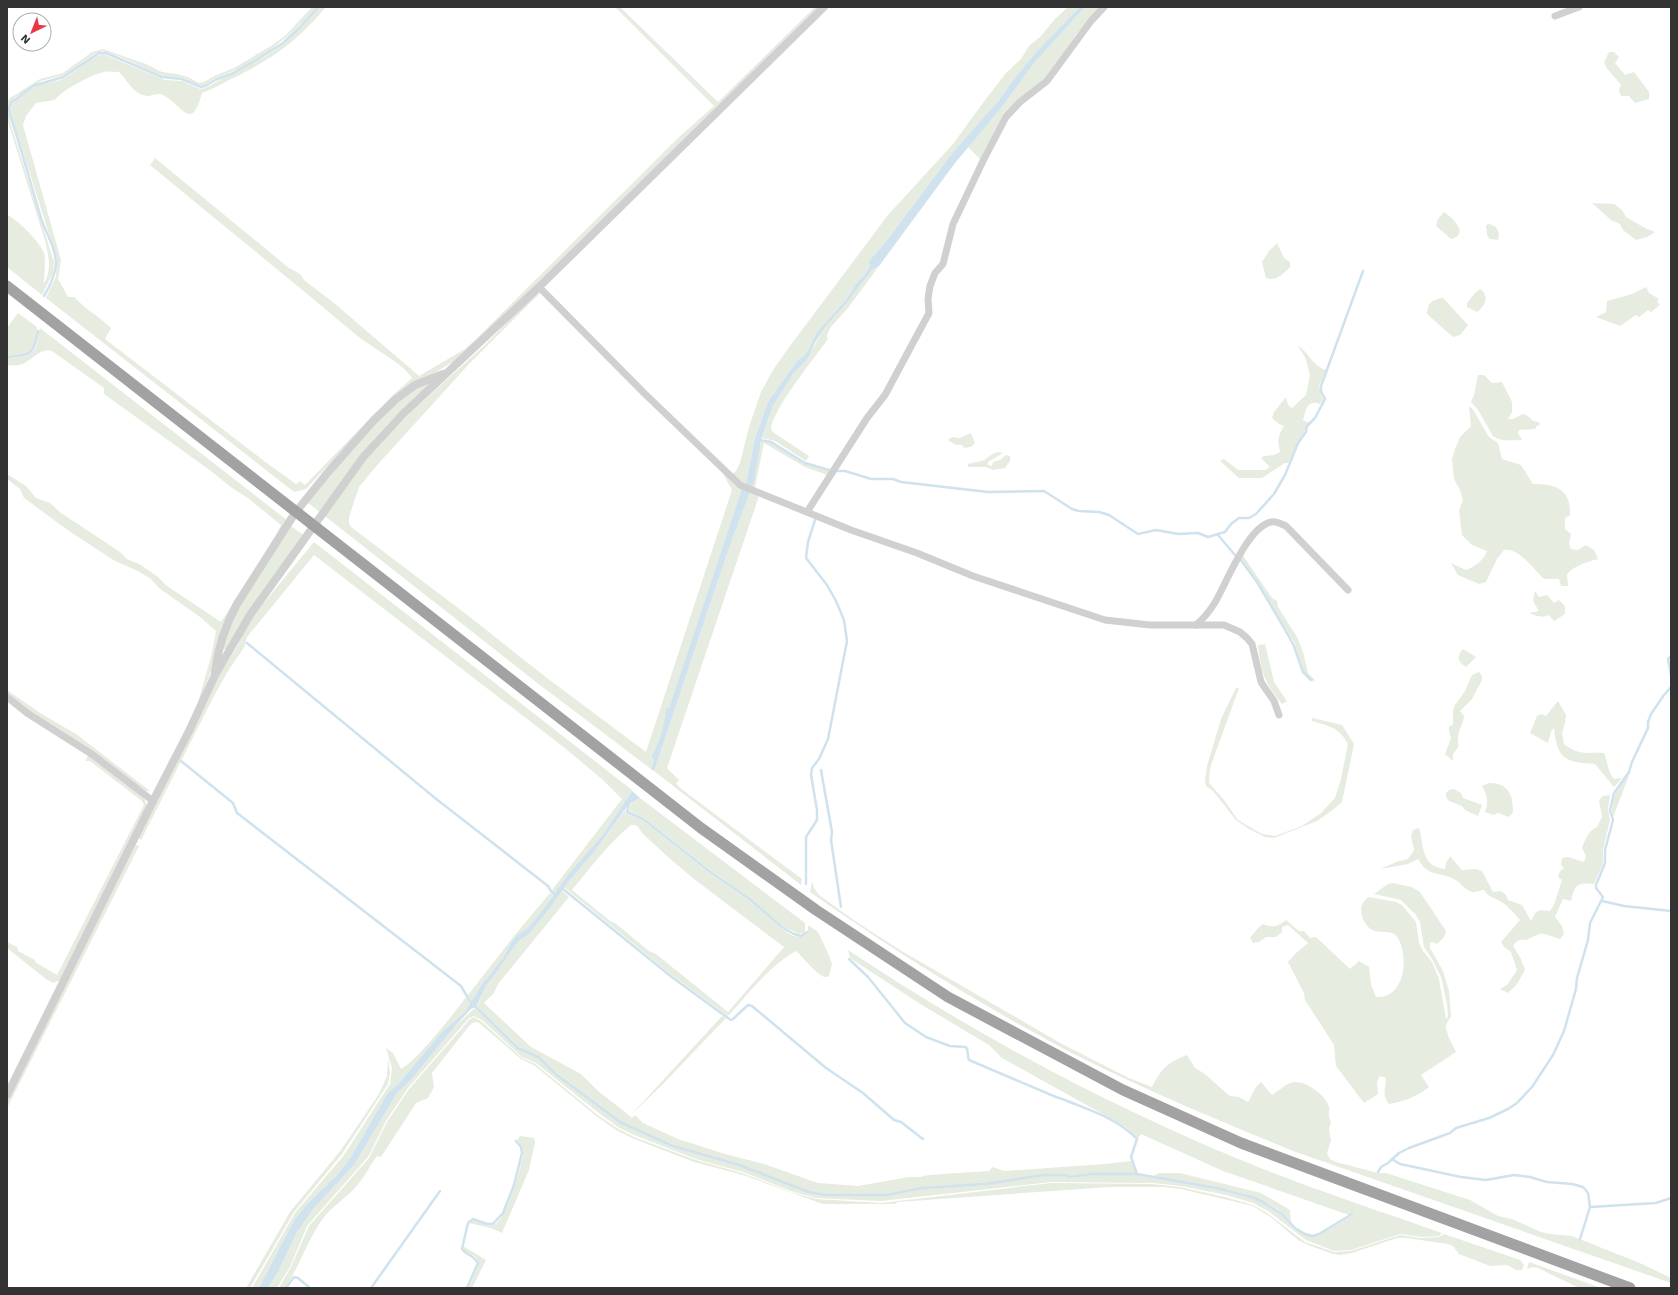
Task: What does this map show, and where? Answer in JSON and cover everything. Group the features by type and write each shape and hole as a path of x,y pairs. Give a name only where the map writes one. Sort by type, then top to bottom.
{"highway":[{"path":"7,286 295,513 701,828 816,910 948,998 1123,1090 1241,1143 1630,1288"}],"street":[{"path":"7,1094 189,731 215,675 250,615 364,456 404,413 538,287 824,7"},
{"path":"806,512 867,418 885,395 929,313 928,298 930,286 935,273 943,264 953,224 982,161 1006,118 1020,102 1047,81 1091,21 1104,7"},
{"path":"1555,16 1579,7"},
{"path":"538,287 645,394 740,485 973,576 1105,620 1150,625 1224,625 1234,628 1248,638 1255,654 1261,682 1274,701 1279,715"},
{"path":"215,675 220,644 229,618 295,513 374,420 396,399 415,386 447,373"},
{"path":"1196,625 1207,615 1215,603 1248,541 1270,522 1277,522 1286,526 1348,590"},
{"path":"7,698 27,713 93,754 153,801"}],"shaded area":[{"path":"312,7 316,7 306,19 283,40 258,58 204,85 180,77 165,76 103,51 96,53 64,75 41,81 14,98 9,105 8,110 10,122 54,262 53,273 42,295 7,267 7,215 22,226 42,248 45,259 44,284 47,279 49,268 48,252 45,241 7,118 7,103 10,98 40,79 63,73 92,52 103,49 146,64 162,72 188,77 199,83 204,82 214,76 234,68 271,46 286,35"},
{"path":"319,7 326,7 305,30 284,48 260,64 202,93 194,112 190,114 186,113 170,99 161,94 147,96 138,93 119,72 104,72 77,83 55,100 36,103 26,116 23,125 61,260 58,280 68,297 74,297 111,328 105,339 264,461 296,484 300,481 305,485 394,394 412,378 394,360 361,339 150,165 155,158 289,268 300,274 304,280 334,303 419,376 465,349 679,137 714,106 615,7 620,7 718,102 815,7 820,7 489,332 457,359 433,374 414,382 370,421 307,488 294,492 46,298 56,276 57,259 10,111 14,102 26,92 40,85 63,79 89,61 103,54 165,80 182,81 200,89 205,88 264,57 285,43"},
{"path":"1068,7 1080,7 1036,52 999,100 953,152 885,243 868,262 870,263 865,274 852,289 845,301 817,332 804,356 797,361 768,402 755,438 746,484 740,482 731,475 736,471 740,463 749,427 761,392 773,370 888,215 953,144 985,100 1006,73 1021,59 1029,46 1040,37 1055,19"},
{"path":"1085,7 1101,7 1075,36 1048,76 1019,101 981,160 968,147 1002,107 1034,63"},
{"path":"1609,52 1614,52 1619,57 1615,63 1625,75 1634,72 1649,92 1649,99 1635,103 1629,96 1621,96 1619,90 1621,85 1606,67 1604,62"},
{"path":"1592,203 1614,204 1622,210 1626,217 1655,232 1647,237 1636,240 1623,230 1620,224 1611,220"},
{"path":"1444,212 1452,218 1458,226 1460,230 1457,237 1451,239 1436,226 1438,219"},
{"path":"1490,224 1496,227 1499,234 1498,240 1490,239 1487,235 1486,225"},
{"path":"1277,243 1284,258 1290,262 1290,267 1279,277 1273,279 1266,278 1262,262 1269,251"},
{"path":"879,266 848,308 830,328 827,336 828,339 786,397 773,420 771,429 774,433 809,456 806,461 775,441 762,438 773,406 793,374 806,361 825,327 846,304 872,270"},
{"path":"1646,287 1649,293 1659,299 1657,301 1660,305 1651,312 1648,310 1639,317 1636,315 1620,326 1596,317 1606,312 1607,301 1632,294"},
{"path":"1480,289 1486,298 1484,304 1477,312 1467,307 1467,303"},
{"path":"536,293 540,293 470,363 359,487 349,517 349,523 351,527 646,752 732,490 723,474 736,486 742,488 669,708 666,708 662,733 651,756 654,760 651,769 536,682 307,502 337,465 390,408 414,389 430,382 432,384 388,424 362,452 368,457 412,411 485,345"},
{"path":"1443,298 1468,325 1460,335 1453,337 1427,314 1429,304 1431,302 1436,299"},
{"path":"18,313 37,327 37,335 30,350 21,354 7,356 7,328"},
{"path":"40,328 288,521 258,566 242,597 196,709 211,657 216,631 200,617 159,588 151,579 138,571 115,561 69,531 24,498 20,489 7,479 7,474 26,486 36,498 50,503 61,513 120,552 127,559 141,565 158,577 167,586 221,622 281,525 248,498 232,488 211,471 104,394 104,388 52,351 48,350 41,352 21,365 7,365 7,358 25,356 33,352 38,342"},
{"path":"1298,346 1305,351 1317,365 1326,370 1319,386 1323,400 1320,404 1312,403 1308,406 1303,420 1309,423 1288,463 1285,463 1262,478 1239,478 1220,461 1224,459 1238,470 1265,470 1270,467 1261,458 1280,452 1278,441 1284,426 1272,418 1274,412 1286,397 1288,405 1292,408 1306,395 1310,375 1305,357"},
{"path":"1478,375 1484,375 1492,383 1502,382 1512,402 1512,412 1508,419 1513,419 1523,414 1528,416 1533,421 1541,424 1535,429 1519,430 1518,433 1522,440 1503,440 1493,436 1478,410 1471,402"},
{"path":"1469,407 1472,408 1489,437 1498,443 1502,459 1521,465 1533,484 1555,487 1565,494 1568,499 1570,515 1565,518 1565,529 1571,534 1569,543 1571,549 1578,550 1586,545 1594,550 1598,559 1580,565 1572,570 1567,576 1568,586 1561,586 1559,579 1544,579 1526,560 1510,550 1504,550 1497,559 1486,582 1479,584 1458,575 1451,563 1466,570 1479,563 1487,551 1472,545 1462,535 1459,510 1463,500 1454,479 1452,459 1460,437 1471,426"},
{"path":"971,433 975,443 971,447 964,448 962,445 956,445 948,440 952,437 960,438"},
{"path":"761,441 771,443 805,464 829,471 827,475 805,467 764,443 755,487 751,486"},
{"path":"998,452 1003,453 988,462 988,465 992,466 993,462 1000,460 1006,455 1010,456 1010,461 1005,468 993,470 986,467 968,467 968,464 979,462"},
{"path":"750,492 759,496 667,768 679,780 676,783 680,788 802,879 801,885 654,771 729,548"},
{"path":"291,526 305,536 226,649 224,649 222,647 230,622"},
{"path":"314,542 632,790 602,836 555,893 552,890 622,799 603,780 566,749 314,555 247,637 245,646 215,694 141,840 138,837 217,678 238,645 243,633 258,610"},
{"path":"1242,554 1272,598 1277,601 1278,607 1297,637 1303,652 1308,673 1315,680 1314,682 1304,672 1295,644 1258,582 1241,558"},
{"path":"1535,591 1539,597 1547,595 1554,603 1559,600 1565,606 1565,614 1554,621 1549,615 1539,616 1529,613 1539,611 1533,601"},
{"path":"1265,644 1274,682 1287,701 1282,704 1267,683 1260,663 1258,645"},
{"path":"1463,649 1476,657 1466,667 1458,659 1459,654"},
{"path":"1479,672 1482,676 1482,680 1472,699 1460,711 1464,716 1458,737 1459,746 1453,754 1453,761 1445,754 1451,738 1449,727 1453,724 1453,711 1455,705 1465,691 1472,675"},
{"path":"1236,688 1239,688 1210,768 1209,783 1224,800 1238,820 1262,834 1275,836 1302,826 1321,813 1335,798 1341,779 1348,744 1337,730 1312,721 1312,718 1342,725 1354,744 1342,802 1317,821 1274,838 1265,837 1236,820 1213,791 1206,786 1205,781 1207,766 1221,719"},
{"path":"7,690 40,713 76,734 150,791 146,791 7,695"},
{"path":"1558,701 1566,715 1562,733 1564,744 1579,752 1604,753 1609,770 1614,779 1622,778 1614,787 1595,764 1577,762 1565,757 1558,747 1555,739 1554,728 1551,731 1548,743 1530,733 1537,716 1541,714 1546,716"},
{"path":"89,754 144,798 147,806 61,980 53,983 7,948 7,942 17,947 18,951 35,960 35,962 57,975 144,805 142,801 90,761 85,761"},
{"path":"1630,773 1613,817 1612,804 1614,798 1622,783"},
{"path":"1489,783 1501,785 1511,795 1513,812 1509,817 1498,813 1493,815 1485,812 1487,799 1482,786"},
{"path":"1454,789 1461,793 1463,798 1482,805 1478,816 1465,810 1462,806 1449,801 1446,797 1446,793 1449,790"},
{"path":"1610,795 1608,809 1610,820 1603,850 1603,864 1594,884 1580,884 1575,888 1571,901 1563,899 1555,917 1562,926 1564,934 1560,939 1546,934 1541,934 1527,940 1519,940 1514,944 1513,946 1520,957 1525,970 1517,984 1508,993 1500,989 1507,985 1517,970 1511,952 1504,947 1501,942 1520,920 1506,905 1490,896 1484,890 1472,892 1467,890 1459,882 1452,878 1427,870 1418,859 1408,864 1381,869 1396,862 1408,859 1414,850 1411,836 1413,830 1419,828 1425,854 1432,864 1445,869 1446,863 1450,856 1462,870 1476,869 1482,871 1493,892 1501,891 1506,895 1508,900 1522,905 1531,921 1536,912 1541,910 1550,911 1554,905 1562,880 1558,877 1560,871 1564,868 1561,865 1562,858 1568,857 1584,862 1586,856 1582,848 1584,842 1589,833 1597,827 1602,817 1599,800 1603,796"},
{"path":"640,798 805,923 805,932 799,934 784,927 748,897 713,872 644,818 629,811 631,803"},
{"path":"626,809 625,813 642,820 712,875 747,899 782,929 793,936 801,937 808,933 808,925 818,932 832,964 829,976 826,977 819,974 796,951 768,972 728,1016 673,976 564,887 594,852","holes":["631,825 635,825 668,857 694,879 784,947 728,1012 656,954 649,951 572,890 615,840"]},
{"path":"136,845 139,846 7,1108 7,1102"},
{"path":"812,881 814,888 819,895 855,921 900,950 1062,1044 1129,1078 1152,1087 1162,1071 1170,1063 1187,1055 1195,1068 1205,1074 1230,1096 1239,1097 1248,1102 1256,1087 1261,1082 1272,1095 1285,1085 1294,1082 1299,1082 1310,1086 1324,1098 1329,1107 1331,1122 1329,1129 1331,1140 1327,1153 1330,1159 1378,1173 1386,1173 1470,1200 1498,1216 1512,1219 1541,1232 1572,1236 1642,1264 1671,1278 1671,1283 1293,1151 1148,1090 1064,1049 966,994 871,934 810,892"},
{"path":"1393,883 1411,887 1420,892 1446,931 1444,937 1437,944 1432,942 1430,943 1430,948 1443,971 1449,991 1451,1016 1446,1025 1446,1029 1456,1052 1421,1075 1429,1087 1415,1096 1389,1104 1385,1098 1386,1078 1380,1076 1377,1082 1378,1094 1364,1103 1336,1066 1334,1045 1305,1000 1304,993 1288,962 1308,943 1288,925 1282,927 1282,932 1276,937 1266,937 1259,942 1253,943 1250,938 1263,924 1275,926 1286,920 1299,931 1304,931 1310,938 1316,937 1350,969 1359,961 1369,967 1371,984 1376,997 1386,996 1399,984 1402,975 1404,966 1401,946 1395,934 1370,929 1362,916 1361,908 1368,897 1396,902 1402,905 1416,922 1419,943 1423,951 1432,962 1439,979 1446,1019 1448,1017 1447,1004 1441,977 1424,947 1420,922 1415,914 1401,900 1374,894 1388,884"},
{"path":"561,890 569,897 498,984 494,993 484,1003 531,1047 581,1074 598,1091 632,1118 635,1115 643,1123 678,1139 725,1154 764,1164 818,1183 858,1186 909,1177 989,1171 992,1167 1005,1171 1131,1161 1137,1174 1093,1174 1069,1176 1066,1174 1044,1175 986,1184 922,1187 887,1194 825,1194 809,1191 740,1165 683,1149 620,1121 558,1074 538,1056 519,1047 477,1006 487,984 519,941 529,934 546,913"},
{"path":"550,893 553,895 539,916 528,928 517,935 503,958 483,983 472,1002 468,995"},
{"path":"848,950 897,982 996,1041 1099,1096 1151,1121 1204,1145 1281,1176 1442,1233 1439,1236 1422,1237 1400,1234 1351,1250 1334,1251 1306,1240 1268,1211 1253,1203 1226,1195 1181,1186 1153,1183 1051,1182 881,1201 816,1198 791,1191 743,1172 696,1159 634,1135 618,1127 536,1063 522,1057 482,1020 474,1016 469,1018 408,1088 386,1121 368,1157 307,1226 290,1267 277,1288 268,1288 278,1272 297,1232 314,1208 354,1165 397,1093 411,1080 455,1026 475,1008 518,1048 537,1058 557,1076 620,1122 673,1147 739,1166 809,1192 825,1195 887,1196 922,1189 986,1185 1044,1176 1065,1175 1069,1178 1093,1175 1137,1175 1221,1190 1263,1202 1287,1219 1298,1231 1305,1235 1319,1235 1353,1215 1349,1215 1223,1171 1141,1134 1138,1139 1126,1127 1002,1058 989,1045 922,1005 850,958"},
{"path":"466,997 470,1004 465,1012 441,1033 400,1082 387,1094 351,1157 338,1174 307,1204 294,1220 259,1288 252,1288 295,1213 344,1155 390,1084 392,1068 386,1048 393,1053 401,1069 416,1057"},
{"path":"722,1016 726,1018 664,1083 630,1116"},
{"path":"474,1017 481,1021 522,1058 535,1064 599,1116 617,1128 634,1137 696,1160 742,1173 791,1192 816,1199 881,1203 1051,1183 1152,1184 1180,1187 1253,1205 1267,1213 1305,1242 1334,1252 1351,1251 1400,1235 1421,1238 1439,1237 1444,1234 1520,1260 1524,1265 1522,1270 1516,1270 1507,1265 1490,1266 1459,1254 1453,1246 1448,1244 1407,1238 1397,1238 1352,1253 1340,1255 1333,1254 1298,1240 1272,1218 1253,1206 1181,1189 1164,1187 1109,1187 898,1202 895,1204 823,1204 743,1175 694,1162 634,1139 616,1130 595,1115 535,1066 521,1059 478,1022 472,1023 469,1026 432,1073 434,1087 428,1098 416,1103 381,1157 377,1156 356,1187 332,1208 321,1221 311,1237 295,1272 285,1288 279,1288 291,1267 309,1226 369,1158 387,1122 409,1089 470,1019"},
{"path":"388,1058 390,1073 388,1084 342,1154 294,1212 250,1288 246,1288 290,1212 341,1150 379,1094 387,1076"},
{"path":"520,1136 534,1138 535,1142 529,1170 502,1233 491,1228 469,1223 473,1220 486,1225 494,1225 503,1214 508,1204 522,1160 522,1146 517,1140"},
{"path":"1159,1173 1180,1173 1261,1193 1290,1210 1291,1222 1281,1212 1268,1203 1252,1197 1219,1188 1153,1176"},
{"path":"463,1246 486,1260 472,1288 469,1288 479,1263 476,1257 464,1250"},
{"path":"1529,1262 1601,1288 1579,1288 1538,1268 1533,1267 1527,1269"}],"water":[{"path":"1080,7 1085,7 1034,63 1002,107 955,163 879,266 872,270 846,304 825,327 806,361 793,374 773,406 761,440 754,482 751,486 746,484 755,438 768,402 797,361 804,356 817,332 845,301 855,285 865,274 870,264 868,262 885,243 953,152 999,100 1036,52"},
{"path":"742,488 750,492 729,548 654,771 651,769 654,760 651,756 659,739 666,708 669,708"},
{"path":"632,791 640,798 629,804 594,852 569,881 546,913 529,934 519,941 511,951 487,984 476,1007 471,1009 455,1026 411,1080 397,1093 354,1165 314,1208 297,1232 278,1272 268,1288 259,1288 294,1220 307,1204 338,1174 351,1157 387,1094 400,1082 441,1033 465,1012 483,983 503,958 517,935 528,928 539,915 568,875 602,836"}],"waterway":[{"path":"44,296 53,277 56,258 42,221 10,115 9,108 12,102 33,86 63,77 99,53 106,53 162,77 182,79 201,87 205,86 215,80 231,74 283,43 318,7"},
{"path":"836,471 845,471 871,479 893,479 901,482 988,492 1044,491 1072,509 1079,511 1099,512 1109,515 1138,534 1156,530 1178,534 1198,533 1208,537 1225,532 1231,524 1239,518 1249,518 1256,514 1274,494 1285,475 1298,443 1306,432 1307,426 1315,418 1325,399 1321,391 1321,386 1363,271"},
{"path":"7,357 30,352 33,349 37,339 38,331"},
{"path":"761,440 771,442 805,463 829,470"},
{"path":"806,884 806,837 817,820 817,810 811,775 812,768 819,759 828,739 847,641 844,620 836,601 827,585 806,558 808,542 815,520"},
{"path":"1218,535 1235,555"},
{"path":"1240,559 1257,582 1283,626 1294,646 1303,672 1311,680"},
{"path":"247,643 435,798 548,886 554,894"},
{"path":"1671,656 1668,659 1671,675"},
{"path":"1378,1172 1381,1167 1399,1153 1409,1148 1450,1133 1456,1128 1489,1118 1517,1103 1532,1087 1553,1055 1564,1031 1576,989 1577,978 1588,940 1590,923 1603,897 1596,888 1596,885 1605,863 1605,850 1613,820 1610,810 1614,793 1629,772 1632,762 1648,728 1648,722 1651,714 1671,687"},
{"path":"181,761 233,803 237,813 461,986 471,1003"},
{"path":"821,770 832,832 831,840 841,907"},
{"path":"629,804 627,812 643,819 713,874 748,898 783,928 801,936 807,932"},
{"path":"563,889 673,978 728,1018 731,1020 748,1005 752,1006 826,1068 863,1093 894,1120 901,1122 923,1139"},
{"path":"1602,901 1624,906 1671,911"},
{"path":"849,959 868,977 905,1023 926,1037 950,1046 966,1047 969,1060 1103,1116 1121,1126 1137,1139 1131,1157 1137,1174"},
{"path":"476,1007 518,1048 538,1057 557,1075 620,1122 673,1146 739,1165 809,1192 825,1195 887,1195 922,1188 986,1184 1044,1175 1066,1175 1069,1177 1093,1174 1137,1174 1221,1189 1254,1198 1282,1214 1295,1228 1305,1234 1313,1236 1319,1234 1352,1214"},
{"path":"467,1288 478,1263 462,1249 468,1223 473,1219 487,1224 493,1224 503,1213 514,1185 522,1153 521,1147 516,1141"},
{"path":"1392,1159 1400,1164 1461,1177 1486,1180 1514,1175 1530,1177 1547,1182 1572,1184 1583,1187 1588,1193 1590,1207 1656,1203 1671,1198"},
{"path":"371,1288 440,1191"},
{"path":"1580,1239 1590,1207"},
{"path":"286,1288 294,1277 298,1278 310,1288"}]}
